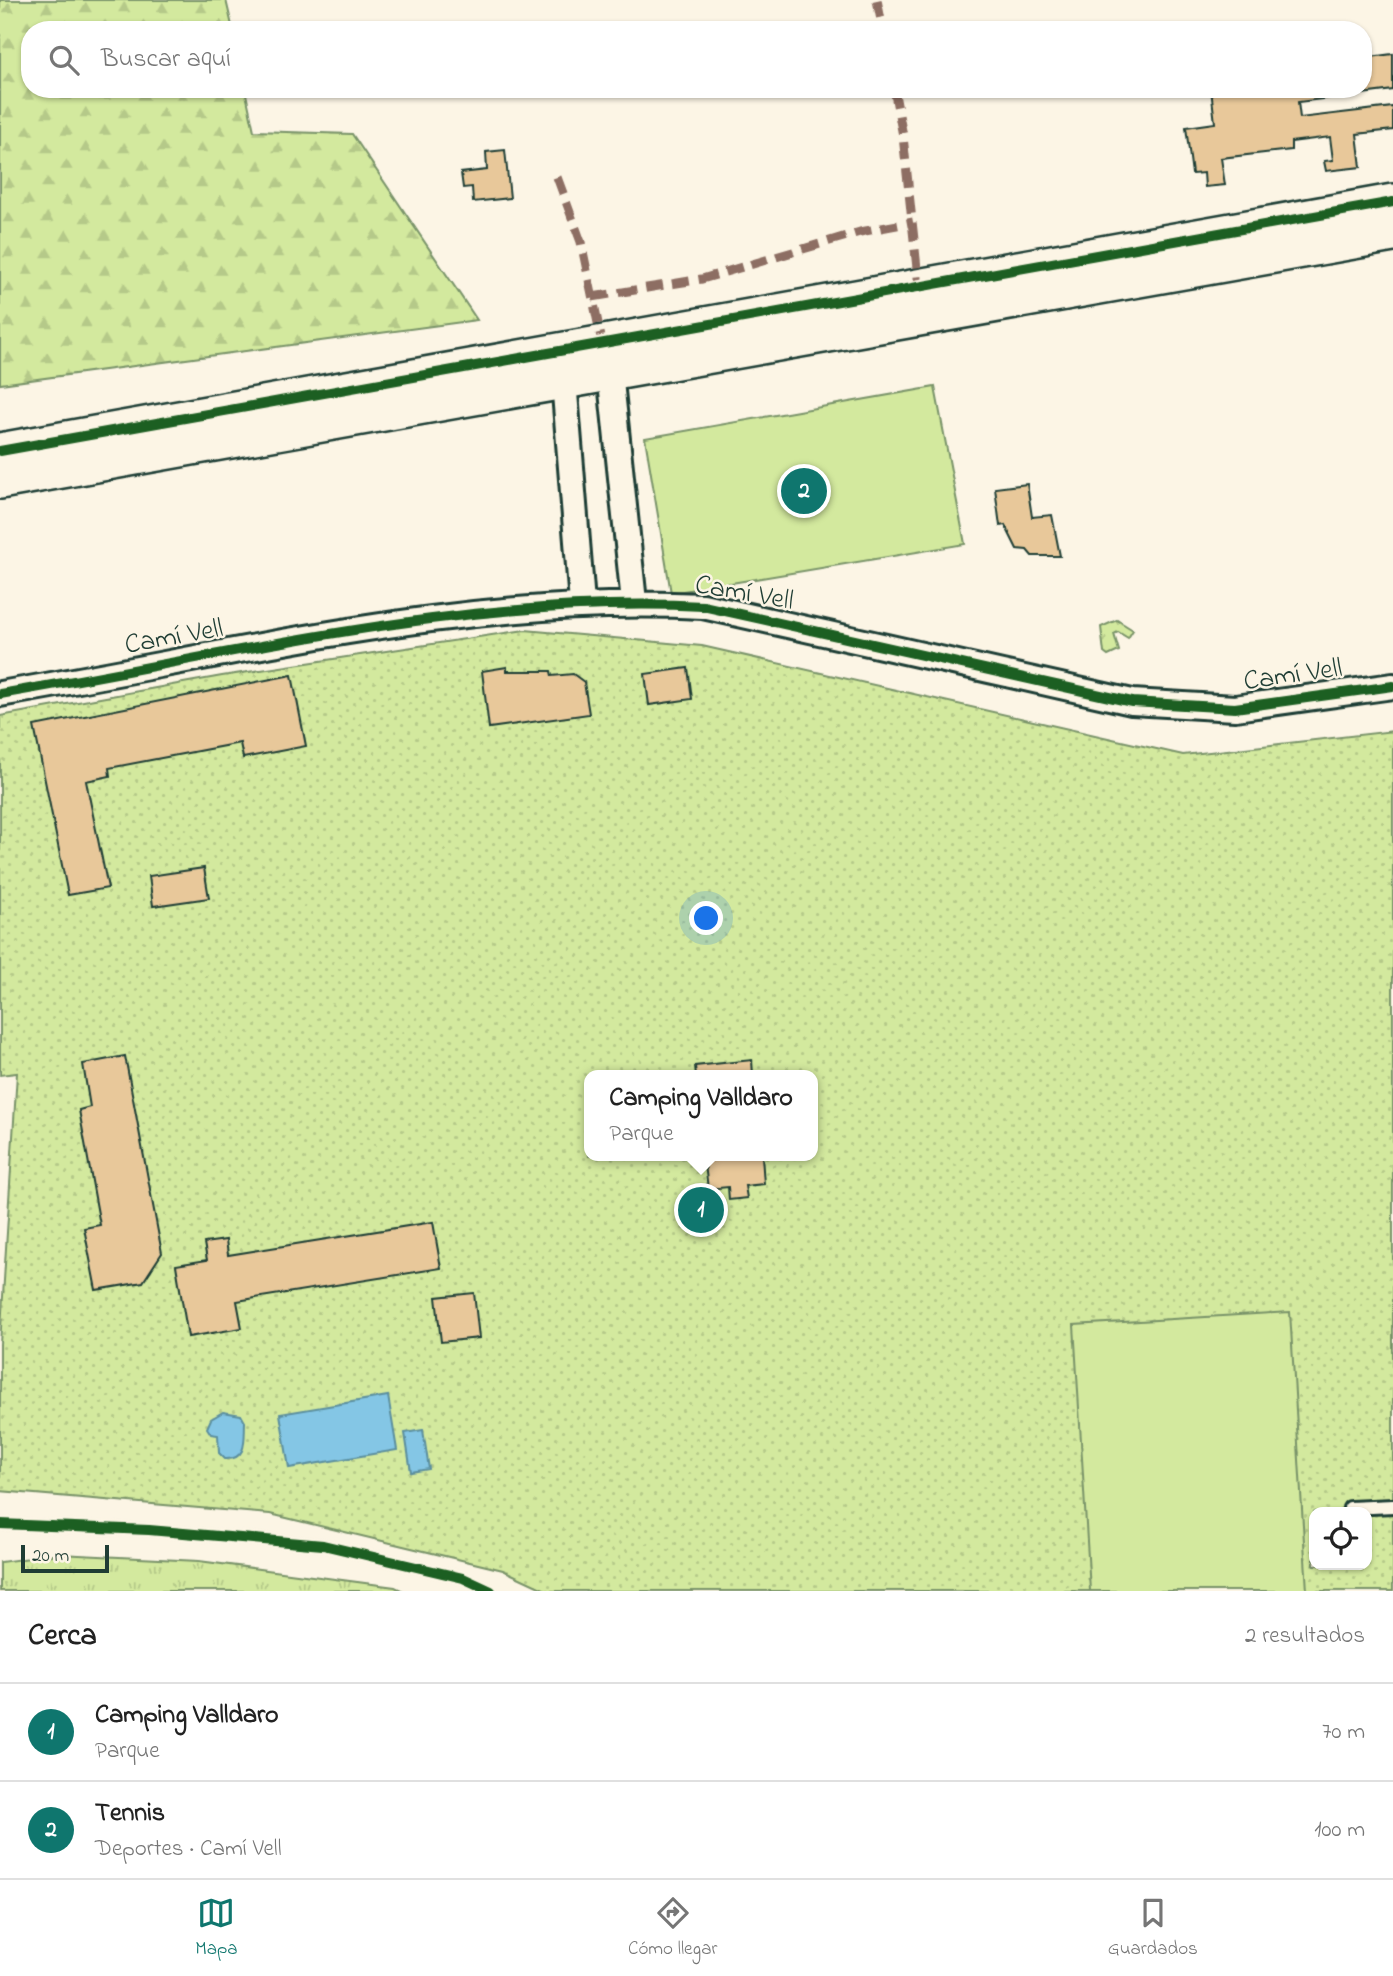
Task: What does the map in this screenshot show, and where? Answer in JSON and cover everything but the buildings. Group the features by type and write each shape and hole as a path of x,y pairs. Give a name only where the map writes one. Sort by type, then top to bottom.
{"street":[{"path":"0,451 1393,202"},
{"path":"0,481 1393,234"},
{"path":"610,372 635,603"},
{"path":"564,381 582,603"},
{"name":"Camí Vell","path":"0,694 339,633 484,611 582,603 703,606 1132,702 1235,708 1393,686"}],"lane":[{"path":"1372,1507 1393,1506"}],"green space":[{"path":"0,0 226,0 231,21 21,21 21,98 247,98 254,131 352,134 477,320 0,384"},
{"path":"935,387 965,544 671,593 645,438"},
{"path":"1117,620 1133,630 1128,638 1118,632 1114,634 1119,651 1108,656 1104,653 1101,627"},
{"path":"525,630 702,646 1183,755 1393,731 1393,1591 548,1591 503,1570 270,1514 0,1491 0,1344 17,1073 0,1075 0,716 222,676"},
{"path":"1290,1312 1307,1591 1090,1591 1074,1325"},
{"path":"59,1554 199,1561 395,1587 403,1591 0,1591 0,1562"}],"water":[{"path":"388,1396 397,1450 289,1468 280,1414"},
{"path":"223,1412 241,1415 245,1422 241,1452 238,1456 225,1459 219,1453 218,1435 211,1434 207,1428 211,1419"},
{"path":"423,1430 429,1469 411,1472 405,1433"}],"marked path":[{"path":"877,0 881,21"},
{"path":"896,98 903,136 919,287"},
{"path":"557,177 581,242 602,342"},
{"path":"592,297 702,279 860,232 913,222"}],"cycle path":[{"path":"0,451 1393,202"},
{"path":"0,694 262,646 437,618 525,609 614,605 703,606 1132,702 1235,708 1393,686"},
{"path":"0,1524 149,1530 323,1545 463,1578 491,1591"}],"place":[{"name":"Tennis","path":"804,491"},
{"name":"Camping Valldaro","path":"701,1210"}]}
